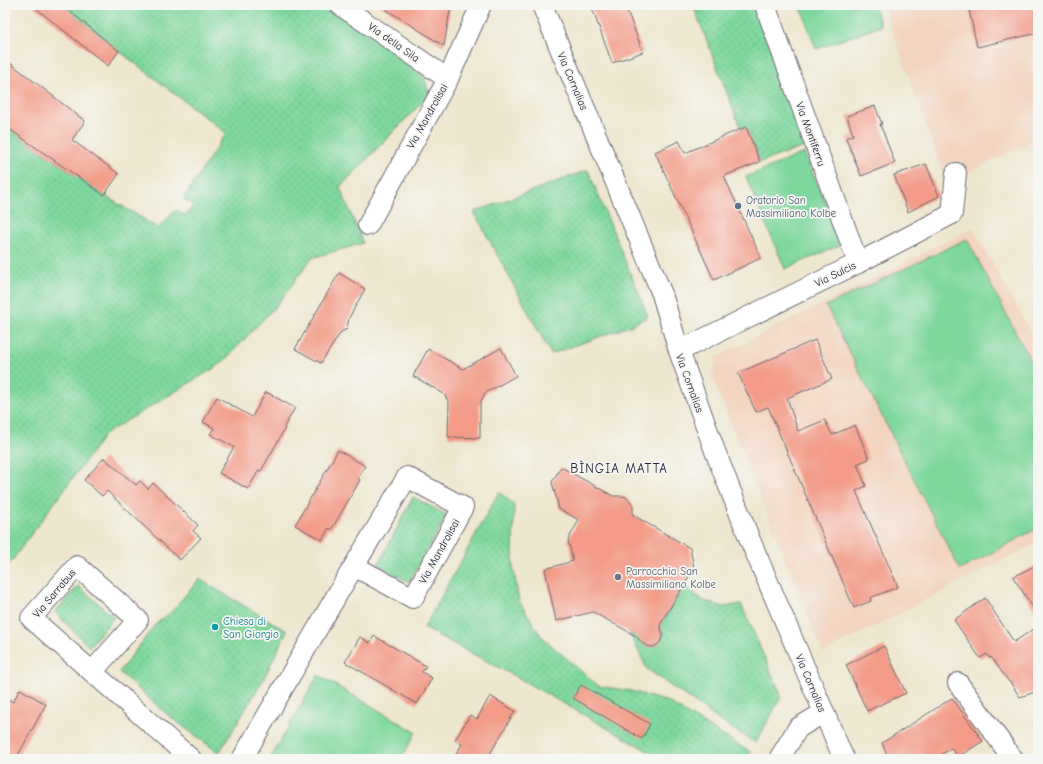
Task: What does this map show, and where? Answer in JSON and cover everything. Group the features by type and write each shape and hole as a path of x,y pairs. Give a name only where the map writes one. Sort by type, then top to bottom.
{"street":[{"name":"Via della Sila","path":"340,5 448,79"},
{"name":"Via Mandrolisai","path":"368,225 448,79 481,5"},
{"name":"Via Cornalias","path":"542,5 662,294 679,351 715,452 750,540 844,759"},
{"name":"Via Montiferru","path":"765,5 858,263"},
{"name":"Via Sulcis","path":"679,351 858,263 952,214 956,173"},
{"name":"Via Mandrolisai","path":"242,759 354,566 407,477 463,507 413,598 354,566"},
{"name":"Via Sarrabus","path":"92,672 138,620 77,566 30,618 191,759"},
{"path":"958,683 1013,759"},
{"path":"779,759 798,728 823,712"}],"shaded area":[{"path":"883,5 1038,5 1038,139 969,172 952,164 945,178"},
{"path":"973,228 1038,345 1038,542 823,653 712,377 717,357"}],"green space":[{"path":"62,5 325,5 406,60 425,78 429,95 340,187 363,243 312,258 276,306 221,364 105,434 5,570 5,126 104,195 158,228 176,210 186,216 193,205 183,199 226,133"},
{"path":"693,5 754,5 807,146 760,162 746,127 741,129"},
{"path":"800,5 874,5 881,26 816,49"},
{"path":"804,153 843,244 785,269 746,177"},
{"path":"588,170 648,316 630,326 551,354 474,212"},
{"path":"967,239 1038,375 1038,528 960,570 826,306"},
{"path":"499,492 514,505 513,567 519,601 541,636 598,686 631,691 668,702 750,752 746,759 662,759 520,679 424,628"},
{"path":"413,497 447,515 409,582 378,565"},
{"path":"199,579 287,631 262,682 219,753 169,716 119,672 155,625 171,612"},
{"path":"684,585 702,600 724,607 741,604 781,697 756,743 722,722 647,669 629,632 637,636 645,645 652,647 658,644 662,638 662,630 660,626"},
{"path":"78,586 114,617 89,647 55,612"},
{"path":"318,675 416,732 401,759 270,759"}],"building":[{"path":"32,5 62,5 119,51 108,66"},
{"path":"379,5 451,5 444,46"},
{"path":"591,5 625,5 643,52 612,63"},
{"path":"968,5 1038,5 1038,33 977,47"},
{"path":"5,59 85,121 72,140 119,174 104,195 5,126"},
{"path":"875,106 882,124 880,124 895,163 861,176 846,138 853,135 847,116"},
{"path":"746,127 760,162 724,176 761,258 714,280 655,152 679,141 685,153"},
{"path":"926,164 939,196 908,212 894,175"},
{"path":"339,273 365,289 349,318 347,329 341,332 321,363 295,349"},
{"path":"815,340 832,379 787,398 798,431 825,420 832,435 855,425 869,459 857,464 866,486 856,491 898,587 870,598 871,601 854,608 768,407 756,412 738,373"},
{"path":"501,348 516,376 485,393 480,404 480,438 448,437 449,403 444,394 413,376 428,349 463,369"},
{"path":"266,392 295,408 261,471 259,470 248,489 219,473 234,447 210,434 214,428 203,422 217,397 252,417"},
{"path":"338,450 365,466 358,478 360,480 344,508 331,530 329,528 322,540 295,525"},
{"path":"104,458 136,485 140,481 148,489 153,483 198,525 193,531 201,538 180,560 107,491 102,496 84,480"},
{"name":"Parrocchia San Massimiliano Kolbe","path":"561,467 613,496 626,497 633,506 633,515 690,548 694,568 660,625 663,635 657,645 653,647 647,646 636,636 593,612 556,621 545,569 573,561 568,540 579,520 559,509 552,482"},
{"path":"1038,564 1038,615 1013,577"},
{"path":"985,598 1014,642 1038,626 1038,691 1020,697 991,657 989,658 987,654 980,658 954,620"},
{"path":"374,636 426,666 422,672 432,678 417,704 345,662 360,637 370,643"},
{"path":"884,646 906,693 867,711 846,665"},
{"path":"581,685 650,724 642,739 573,698"},
{"path":"20,689 46,704 16,759 5,759 5,697 13,702"},
{"path":"490,696 515,711 487,759 453,759 462,744 455,740 470,715 477,719"},
{"path":"952,698 983,741 958,757 951,748 935,759 889,759 882,743"}],"place":[{"name":"Oratorio San Massimiliano Kolbe","path":"738,206"},
{"name":"Parrocchia San Massimiliano Kolbe","path":"618,577"},
{"name":"Chiesa di San Giorgio","path":"215,627"}],"district":[{"name":"BÌNGIA MATTA","path":"619,468"}]}
